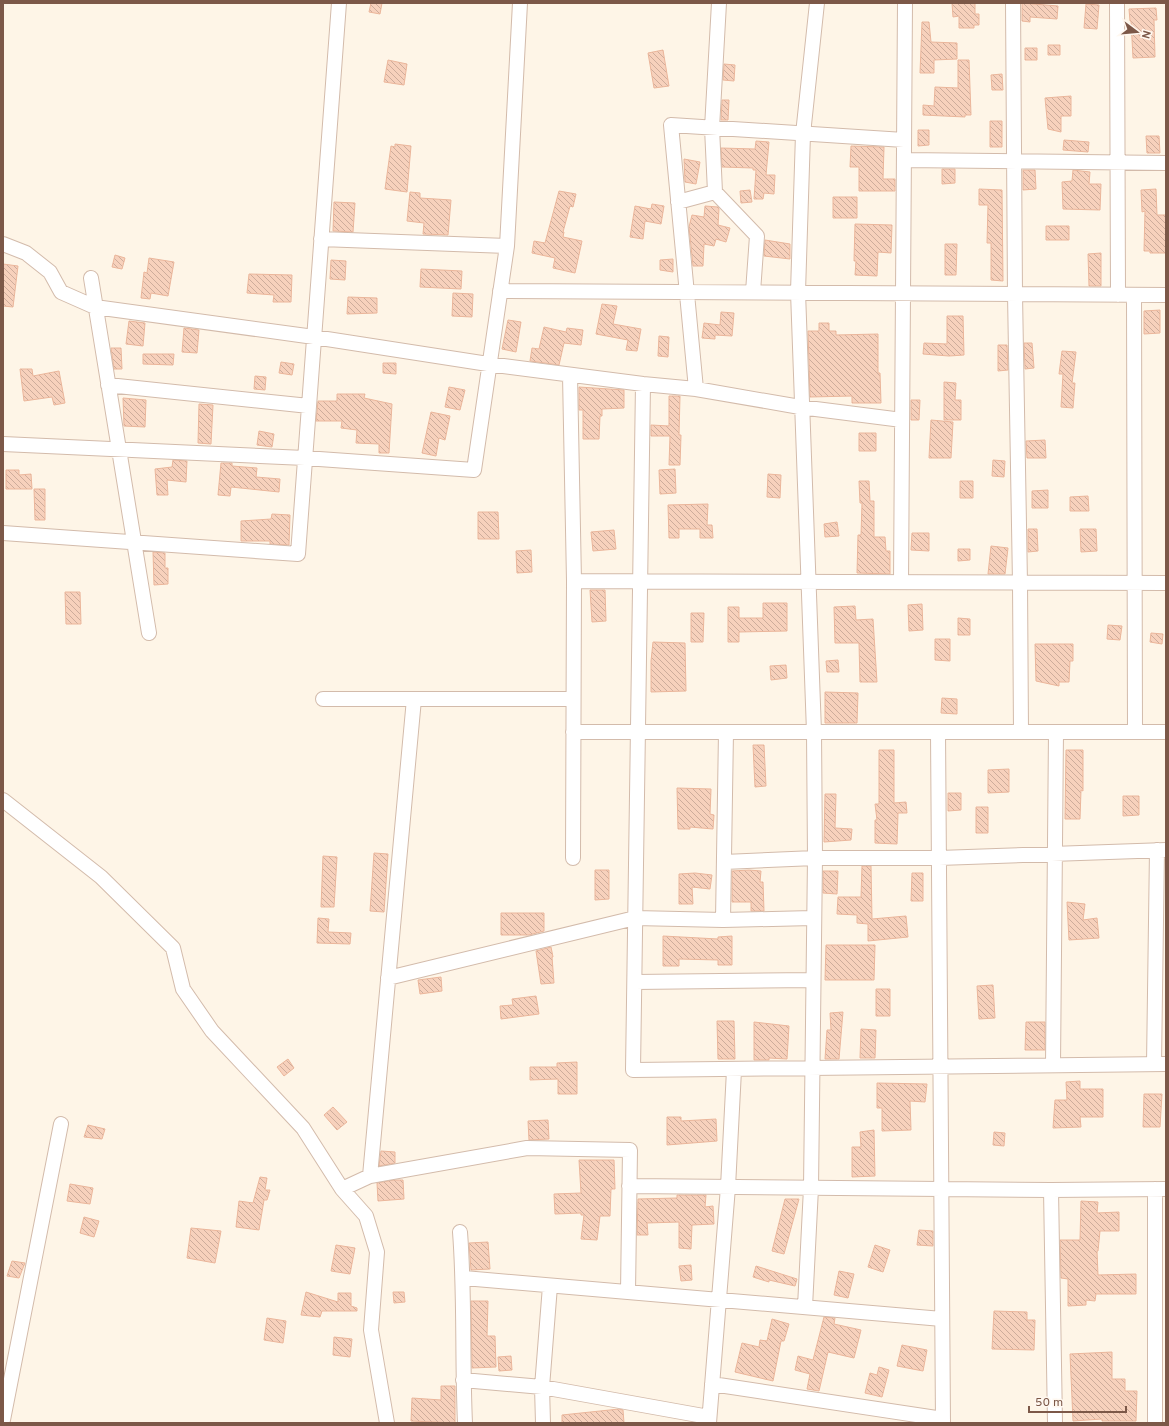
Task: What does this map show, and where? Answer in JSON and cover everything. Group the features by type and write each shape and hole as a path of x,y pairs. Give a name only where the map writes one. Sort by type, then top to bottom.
{"street":[{"path":"3,533 298,554 339,3"},
{"path":"3,444 305,458 474,470 488,364 507,246 520,3"},
{"path":"719,3 712,128 715,192 757,236 753,292"},
{"path":"805,1307 811,1188 813,918 815,858 814,732 809,582 800,406 798,292 803,134 817,3"},
{"path":"901,582 905,3"},
{"path":"1013,3 1021,732"},
{"path":"1117,3 1118,295"},
{"path":"696,389 671,125 904,140"},
{"path":"904,160 1166,163"},
{"path":"678,202 715,192"},
{"path":"322,239 507,246"},
{"path":"3,244 26,253 50,272 61,292 95,307 314,337 488,364 643,384 696,389 800,406 902,420"},
{"path":"91,278 149,633"},
{"path":"500,291 1166,295"},
{"path":"1134,295 1135,732"},
{"path":"570,375 574,582 573,858"},
{"path":"643,384 633,1070 1160,1064 1162,850 1055,855 939,858 815,858 724,862"},
{"path":"108,385 309,406"},
{"path":"574,582 1166,583"},
{"path":"323,699 574,699"},
{"path":"370,1176 414,699"},
{"path":"573,732 1166,732"},
{"path":"723,920 726,732"},
{"path":"712,1384 943,1421 938,732"},
{"path":"1053,1065 1056,732"},
{"path":"3,800 101,877 173,948 182,989 212,1031 303,1128 342,1189 366,1216 377,1252 371,1330 387,1423"},
{"path":"388,978 635,918 723,920 813,918"},
{"path":"635,982 813,980"},
{"path":"463,1380 542,1387 709,1420 728,1187 734,1070"},
{"path":"3,1420 61,1124"},
{"path":"342,1189 370,1176 527,1148 630,1150 628,1292"},
{"path":"629,1186 1051,1190 1160,1189 1160,1270 1155,1423"},
{"path":"1051,1190 1055,1423"},
{"path":"460,1232 464,1278 463,1380 465,1423"},
{"path":"464,1278 942,1319"},
{"path":"543,1423 542,1387 550,1286"}],"building":[{"path":"371,3 382,3 380,14 369,12"},
{"path":"952,3 975,3 975,14 979,14 979,25 974,25 974,28 959,28 959,16 953,17"},
{"path":"1022,3 1058,6 1057,19 1030,17 1030,22 1022,21"},
{"path":"1086,4 1099,5 1097,29 1084,28"},
{"path":"1156,8 1157,20 1154,20 1155,57 1133,58 1129,9"},
{"path":"922,22 929,22 931,42 957,43 957,59 934,60 934,73 920,73"},
{"path":"1048,45 1060,45 1060,55 1048,55"},
{"path":"1025,48 1037,48 1037,60 1025,60"},
{"path":"663,50 669,86 654,88 648,53"},
{"path":"388,60 407,64 404,85 384,82"},
{"path":"958,60 969,60 971,115 965,115 965,117 923,115 923,105 934,106 935,87 958,88"},
{"path":"724,64 735,65 734,81 723,80"},
{"path":"1002,74 1003,90 992,90 991,75"},
{"path":"1071,96 1071,116 1061,116 1061,132 1048,129 1045,98"},
{"path":"722,100 729,100 728,120 721,120"},
{"path":"990,121 1002,121 1002,147 990,147"},
{"path":"918,130 929,130 929,145 918,146"},
{"path":"1146,136 1159,136 1160,153 1147,153"},
{"path":"1064,140 1089,142 1088,152 1063,150"},
{"path":"756,141 769,142 766,175 775,175 774,194 764,193 763,199 754,199 756,170 753,170 753,168 722,167 721,148 755,149"},
{"path":"395,144 411,146 407,192 385,189 391,146 395,147"},
{"path":"851,146 884,147 883,179 895,179 895,191 859,191 859,167 850,167"},
{"path":"684,159 700,162 696,184 685,182"},
{"path":"942,169 955,169 955,183 942,184"},
{"path":"1023,170 1035,170 1036,189 1023,190"},
{"path":"1073,170 1090,172 1089,184 1101,184 1100,210 1063,209 1062,182 1072,181"},
{"path":"979,189 1002,190 1003,281 991,280 991,243 987,243 988,205 979,205"},
{"path":"1156,189 1157,215 1166,215 1166,253 1150,253 1150,251 1144,251 1145,211 1142,212 1141,190"},
{"path":"750,190 752,202 741,203 740,191"},
{"path":"559,191 576,194 573,207 570,206 563,232 563,237 582,241 575,273 553,268 555,258 532,253 534,241 545,243"},
{"path":"410,192 420,193 420,198 451,200 448,235 423,234 424,223 407,221"},
{"path":"833,197 857,197 857,218 833,218"},
{"path":"334,202 355,203 353,232 333,231"},
{"path":"652,204 664,206 661,224 645,221 643,239 630,237 635,206 651,209"},
{"path":"705,206 718,207 718,225 730,228 726,242 716,239 714,246 704,244 703,266 693,266 689,227 692,215 704,217"},
{"path":"855,224 892,225 891,253 878,252 877,276 855,275"},
{"path":"1046,226 1069,226 1069,240 1046,240"},
{"path":"765,240 790,244 790,259 764,256"},
{"path":"945,244 957,244 956,275 945,275"},
{"path":"1101,253 1101,286 1089,286 1088,254"},
{"path":"115,255 125,258 122,269 112,267"},
{"path":"149,258 174,262 168,296 151,293 150,299 141,298 144,272 147,273"},
{"path":"673,259 673,272 660,270 660,260"},
{"path":"331,260 346,261 345,280 330,279"},
{"path":"3,264 18,266 13,307 3,306"},
{"path":"421,269 462,271 461,289 420,287"},
{"path":"249,274 292,275 291,302 273,302 274,295 247,293"},
{"path":"453,293 473,294 472,317 452,316"},
{"path":"348,297 377,298 377,313 347,314"},
{"path":"602,304 617,306 613,324 641,329 637,351 626,350 628,340 596,334"},
{"path":"1160,310 1160,333 1144,334 1144,311"},
{"path":"721,312 734,313 732,336 715,335 715,339 702,338 704,323 720,325"},
{"path":"947,316 963,316 964,355 949,356 923,354 924,343 947,344"},
{"path":"508,320 521,322 516,352 502,349"},
{"path":"129,321 145,323 143,346 126,344"},
{"path":"819,323 829,323 829,331 836,331 836,335 878,334 878,373 880,373 881,403 852,403 852,396 810,397 808,331 819,331"},
{"path":"544,327 566,332 567,328 583,330 581,345 564,343 559,365 530,361 532,348 539,349"},
{"path":"184,328 199,330 197,353 182,352"},
{"path":"659,336 669,337 668,357 658,356"},
{"path":"1024,343 1032,343 1034,368 1025,369"},
{"path":"998,345 1007,345 1008,370 998,371"},
{"path":"111,348 121,348 122,369 114,369"},
{"path":"1062,351 1076,352 1072,383 1075,383 1073,408 1061,407 1063,374 1059,374"},
{"path":"143,354 174,354 173,365 143,364"},
{"path":"281,362 294,364 292,375 279,373"},
{"path":"383,363 396,363 396,374 383,373"},
{"path":"20,369 32,369 33,376 59,371 65,403 54,405 52,397 24,401"},
{"path":"255,376 266,377 265,390 254,389"},
{"path":"944,382 956,383 955,400 961,400 961,420 944,420"},
{"path":"449,387 465,390 460,410 445,407"},
{"path":"579,387 624,390 624,408 602,409 602,416 600,416 599,439 583,439 583,410 579,410"},
{"path":"337,394 365,394 364,398 392,404 389,453 379,453 379,444 356,443 357,430 341,428 342,421 316,421 318,401 337,401"},
{"path":"669,396 680,396 680,465 669,465 670,436 651,436 651,425 669,426"},
{"path":"123,398 146,400 145,427 124,426"},
{"path":"911,400 920,400 919,420 911,420"},
{"path":"199,404 213,405 211,444 198,443"},
{"path":"431,412 450,416 445,440 439,438 436,456 422,453"},
{"path":"931,420 953,422 951,458 929,458"},
{"path":"259,431 274,434 272,447 257,445"},
{"path":"859,433 876,433 876,451 859,451"},
{"path":"1045,440 1046,458 1027,458 1026,441"},
{"path":"173,460 187,461 186,482 167,480 168,495 157,495 155,469 172,467"},
{"path":"993,460 1005,461 1004,477 992,476"},
{"path":"221,463 232,463 232,466 257,468 256,477 280,479 279,492 231,487 230,496 218,495"},
{"path":"675,469 676,493 660,494 659,470"},
{"path":"6,470 19,470 19,475 31,474 32,489 6,489"},
{"path":"768,474 781,475 780,498 767,497"},
{"path":"859,481 869,481 870,501 874,501 874,537 885,537 886,551 890,551 890,574 857,573 858,535 861,535 862,503 860,503"},
{"path":"960,481 973,481 973,498 960,498"},
{"path":"34,489 45,489 45,520 35,520"},
{"path":"1048,490 1048,508 1032,508 1032,491"},
{"path":"1088,496 1089,511 1070,511 1070,497"},
{"path":"708,504 707,525 712,525 713,538 700,538 700,529 679,529 679,538 669,538 668,505"},
{"path":"478,512 498,512 499,539 478,539"},
{"path":"272,514 290,515 289,545 270,544 270,541 241,541 241,521 271,519"},
{"path":"837,522 839,536 825,537 824,524"},
{"path":"1028,529 1037,529 1038,551 1028,552"},
{"path":"1080,529 1096,529 1097,551 1081,552"},
{"path":"614,530 616,549 593,551 591,532"},
{"path":"912,533 929,533 929,551 911,550"},
{"path":"991,546 1008,548 1005,574 988,574"},
{"path":"958,549 970,549 970,560 958,561"},
{"path":"531,550 532,572 517,573 516,551"},
{"path":"153,552 165,553 165,568 168,568 168,584 154,585"},
{"path":"590,590 605,590 606,621 592,622"},
{"path":"65,592 80,592 81,624 66,624"},
{"path":"763,603 787,603 787,631 739,632 739,642 728,642 728,607 739,607 739,618 763,618"},
{"path":"922,604 923,630 909,631 908,605"},
{"path":"855,606 856,620 873,619 877,682 860,682 859,643 835,643 834,607"},
{"path":"691,613 704,613 703,642 691,642"},
{"path":"958,618 970,619 970,635 958,635"},
{"path":"1108,625 1122,626 1120,640 1107,639"},
{"path":"1151,633 1163,634 1162,644 1150,642"},
{"path":"935,639 950,639 950,661 935,660"},
{"path":"653,642 685,643 686,691 651,692 651,661"},
{"path":"1035,644 1073,644 1073,661 1070,661 1069,682 1059,682 1059,686 1036,681"},
{"path":"838,660 839,672 827,672 826,661"},
{"path":"786,665 787,678 771,680 770,666"},
{"path":"825,692 858,693 857,723 825,723"},
{"path":"942,698 957,699 957,714 941,713"},
{"path":"753,745 764,745 766,786 755,787"},
{"path":"879,750 894,750 894,803 906,802 907,813 898,813 897,844 875,843 875,820 877,820 875,804 879,804"},
{"path":"1066,750 1083,750 1083,791 1081,790 1080,819 1065,819"},
{"path":"1009,769 1009,792 988,793 988,770"},
{"path":"677,788 711,789 710,814 714,815 713,829 690,827 690,829 678,829"},
{"path":"948,793 961,793 961,810 948,811"},
{"path":"825,794 836,794 835,828 852,829 851,840 824,842"},
{"path":"1123,796 1139,796 1139,815 1123,816"},
{"path":"976,807 988,807 988,833 976,833"},
{"path":"374,853 388,854 384,912 370,911"},
{"path":"323,856 337,857 334,907 321,907"},
{"path":"862,866 871,866 872,919 906,916 908,937 868,941 868,924 857,923 857,915 837,914 838,897 861,897"},
{"path":"595,870 609,870 609,899 595,900"},
{"path":"732,871 761,871 760,882 763,882 764,911 751,911 751,902 732,902"},
{"path":"823,871 838,871 837,894 823,893"},
{"path":"695,873 712,875 710,889 692,887 693,904 679,904 679,874"},
{"path":"912,873 923,873 923,901 911,901"},
{"path":"1067,902 1085,904 1083,920 1097,918 1099,938 1069,940"},
{"path":"501,913 544,913 544,931 529,935 501,935"},
{"path":"318,918 329,919 328,932 351,933 350,944 317,943"},
{"path":"663,936 718,939 718,937 732,936 732,965 718,965 718,960 679,959 679,966 663,966"},
{"path":"826,945 875,945 874,980 825,980"},
{"path":"551,947 554,983 541,984 536,951"},
{"path":"441,977 442,991 420,994 418,980"},
{"path":"993,985 995,1018 979,1019 977,986"},
{"path":"876,989 890,989 890,1016 876,1016"},
{"path":"536,996 539,1014 501,1019 500,1006 513,1005 512,999"},
{"path":"843,1012 839,1059 825,1059 827,1030 831,1030 830,1013"},
{"path":"717,1021 734,1021 735,1059 718,1059"},
{"path":"754,1022 789,1026 787,1059 769,1058 769,1060 754,1060"},
{"path":"1026,1022 1045,1022 1045,1050 1025,1050"},
{"path":"861,1029 876,1030 875,1058 860,1058"},
{"path":"288,1059 294,1068 284,1076 277,1067"},
{"path":"577,1062 577,1094 558,1094 558,1079 530,1080 530,1067 557,1067 557,1063"},
{"path":"1080,1081 1080,1089 1103,1089 1103,1117 1080,1117 1081,1127 1053,1128 1055,1100 1067,1100 1066,1082"},
{"path":"877,1083 927,1084 925,1102 910,1101 911,1130 882,1131 882,1108 877,1108"},
{"path":"1144,1094 1162,1094 1160,1127 1143,1127"},
{"path":"333,1107 347,1122 337,1130 324,1115"},
{"path":"667,1117 681,1117 681,1121 716,1119 717,1141 667,1145"},
{"path":"548,1120 549,1139 529,1140 528,1121"},
{"path":"88,1125 105,1129 102,1139 84,1137"},
{"path":"874,1130 875,1176 852,1177 852,1147 861,1147 860,1132"},
{"path":"994,1132 1005,1133 1004,1146 993,1145"},
{"path":"381,1151 395,1152 395,1163 379,1166"},
{"path":"579,1160 614,1160 615,1189 611,1189 610,1216 600,1216 597,1240 581,1239 584,1215 581,1215 581,1213 555,1214 554,1194 581,1193"},
{"path":"260,1177 267,1178 265,1190 270,1190 267,1200 264,1200 259,1230 236,1227 239,1201 253,1203"},
{"path":"403,1180 404,1199 378,1201 377,1183"},
{"path":"70,1184 93,1188 90,1204 67,1201"},
{"path":"677,1195 706,1195 705,1207 713,1206 714,1224 692,1225 691,1249 679,1248 679,1222 647,1223 648,1235 637,1235 638,1199 677,1198"},
{"path":"785,1199 799,1199 784,1254 772,1251"},
{"path":"1081,1201 1098,1202 1097,1213 1119,1212 1119,1231 1100,1231 1097,1251 1098,1275 1136,1274 1136,1294 1096,1294 1095,1301 1086,1300 1086,1305 1068,1306 1068,1279 1061,1278 1060,1240 1080,1240"},
{"path":"84,1217 99,1221 94,1237 80,1233"},
{"path":"191,1228 221,1231 215,1263 187,1258"},
{"path":"919,1230 933,1231 933,1246 917,1245"},
{"path":"488,1242 490,1269 471,1270 469,1243"},
{"path":"336,1245 355,1248 350,1274 331,1271"},
{"path":"875,1245 890,1250 883,1272 868,1267"},
{"path":"12,1261 25,1263 19,1278 7,1276"},
{"path":"691,1265 692,1280 681,1281 679,1266"},
{"path":"756,1266 797,1279 795,1286 769,1280 769,1282 753,1277"},
{"path":"839,1271 854,1274 848,1298 834,1295"},
{"path":"306,1292 338,1302 338,1293 351,1293 351,1306 357,1308 357,1311 322,1311 320,1317 301,1315"},
{"path":"393,1292 404,1292 405,1302 394,1303"},
{"path":"471,1301 488,1301 487,1336 495,1336 496,1367 472,1368"},
{"path":"994,1311 1027,1312 1027,1320 1035,1320 1034,1350 992,1349"},
{"path":"824,1317 835,1318 834,1324 861,1330 854,1358 828,1352 819,1391 807,1389 810,1374 795,1370 798,1356 813,1360"},
{"path":"267,1318 286,1321 283,1343 264,1340"},
{"path":"772,1319 789,1324 784,1341 781,1341 773,1381 735,1372 742,1343 759,1347 760,1340 767,1341"},
{"path":"334,1337 352,1339 350,1357 333,1355"},
{"path":"902,1345 927,1350 923,1371 897,1366"},
{"path":"1112,1352 1112,1379 1125,1379 1125,1391 1137,1391 1136,1421 1102,1421 1102,1419 1073,1421 1070,1354"},
{"path":"511,1356 512,1370 499,1371 498,1357"},
{"path":"879,1367 889,1370 882,1397 865,1393 870,1373 877,1375"},
{"path":"441,1386 455,1386 455,1423 411,1421 412,1398 441,1400"},
{"path":"619,1409 623,1410 624,1423 562,1423 562,1415"}]}
